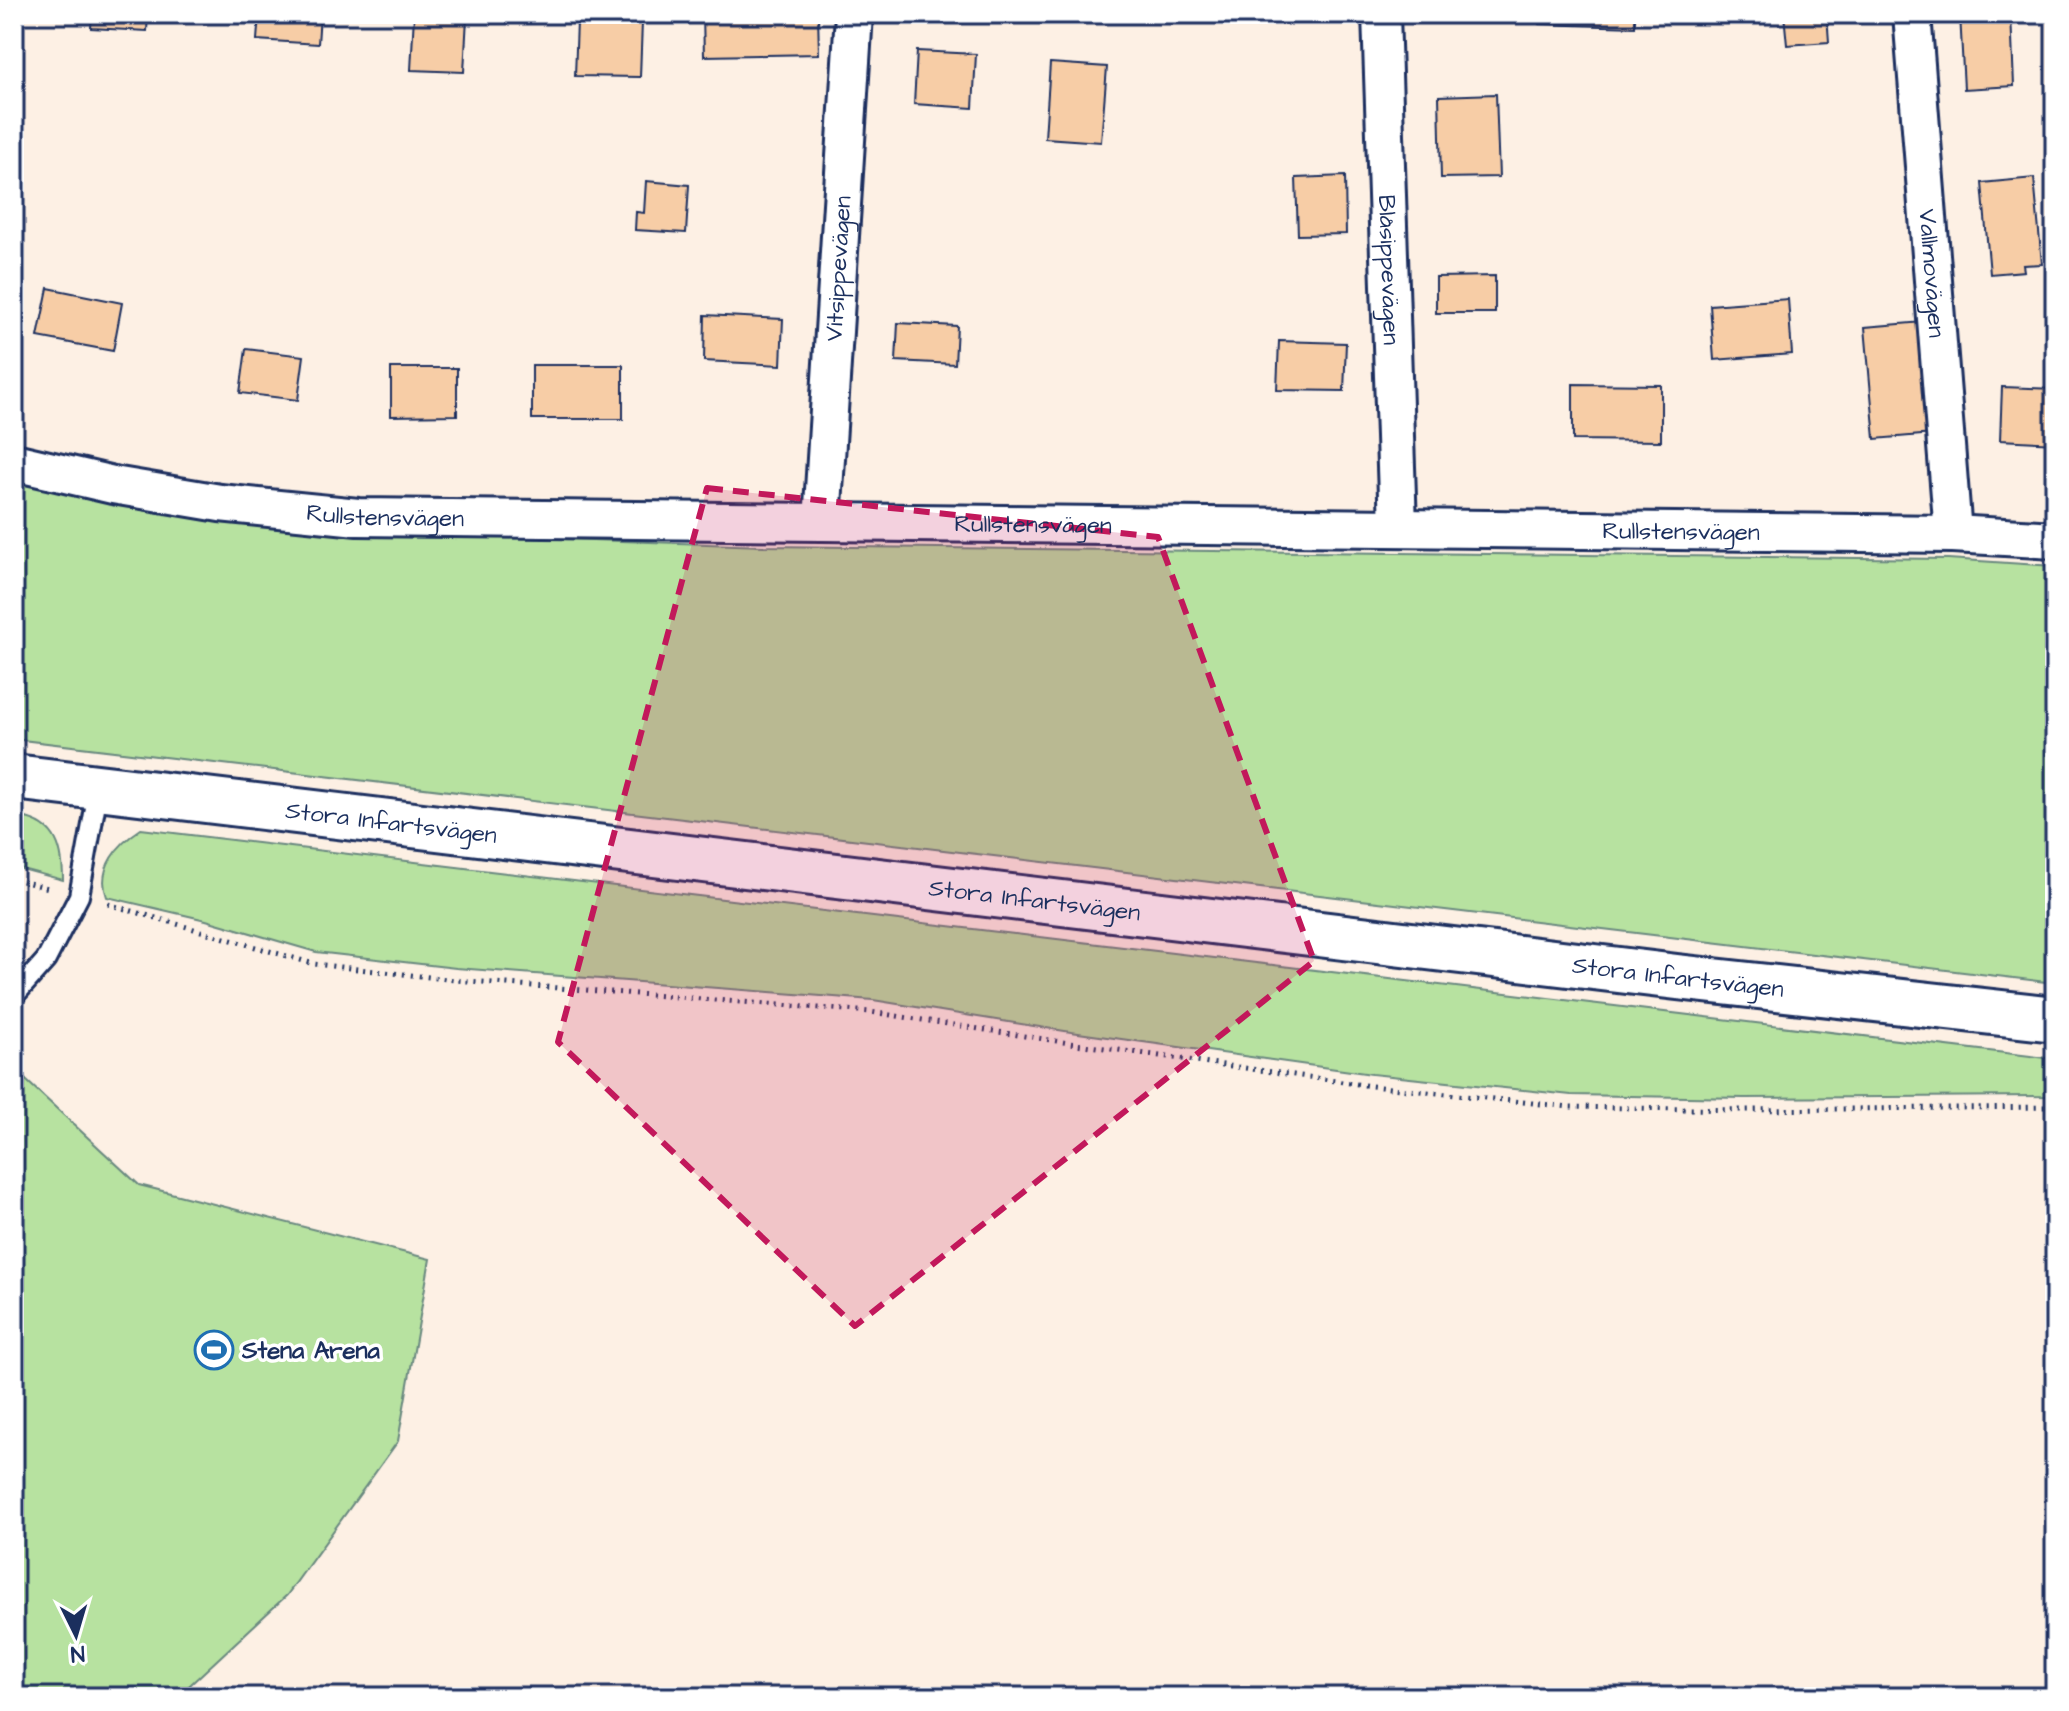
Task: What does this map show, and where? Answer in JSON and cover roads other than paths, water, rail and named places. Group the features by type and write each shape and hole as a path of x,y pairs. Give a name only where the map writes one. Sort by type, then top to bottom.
{"main road":[{"name":"Stora Infartsvägen","path":"14,777 1646,973 2055,1019"}],"street":[{"name":"Vitsippevägen","path":"822,522 854,14"},
{"name":"Blåsippevägen","path":"1381,14 1398,527"},
{"name":"Vallmovägen","path":"1912,14 1953,534"},
{"name":"Rullstensvägen","path":"14,462 113,485 220,503 358,517 1953,534 2055,540"}],"lane":[{"path":"14,996 46,960 79,896 99,786"}],"place":[{"name":"Stena Arena","path":"214,1350"}]}
